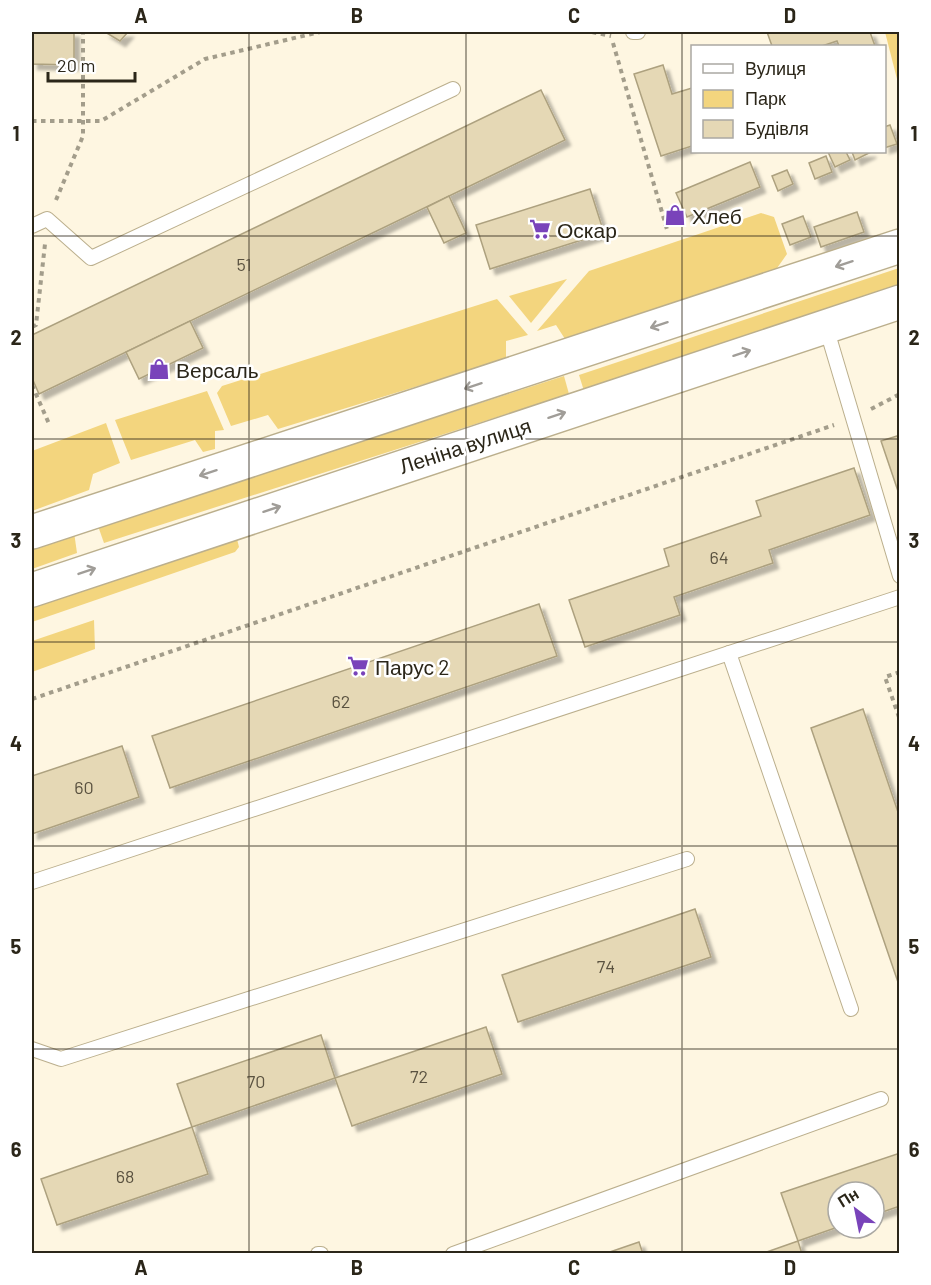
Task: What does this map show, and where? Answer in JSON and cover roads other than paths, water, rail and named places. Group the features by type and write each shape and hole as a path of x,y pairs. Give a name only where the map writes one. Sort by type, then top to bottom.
{"street":[{"path":"32,532 900,246"},
{"name":"Леніна вулиця","path":"32,590 900,302"}],"lane":[{"path":"32,226 47,219 91,258 453,89"},
{"path":"825,325 900,576"},
{"path":"32,882 900,597"},
{"path":"729,653 851,1009"},
{"path":"32,1049 61,1059 687,859"},
{"path":"453,1254 881,1099"}],"place":[{"name":"Хлеб","path":"675,215"},
{"name":"Оскар","path":"540,229"},
{"name":"Версаль","path":"159,369"},
{"name":"Парус 2","path":"358,666"}]}
